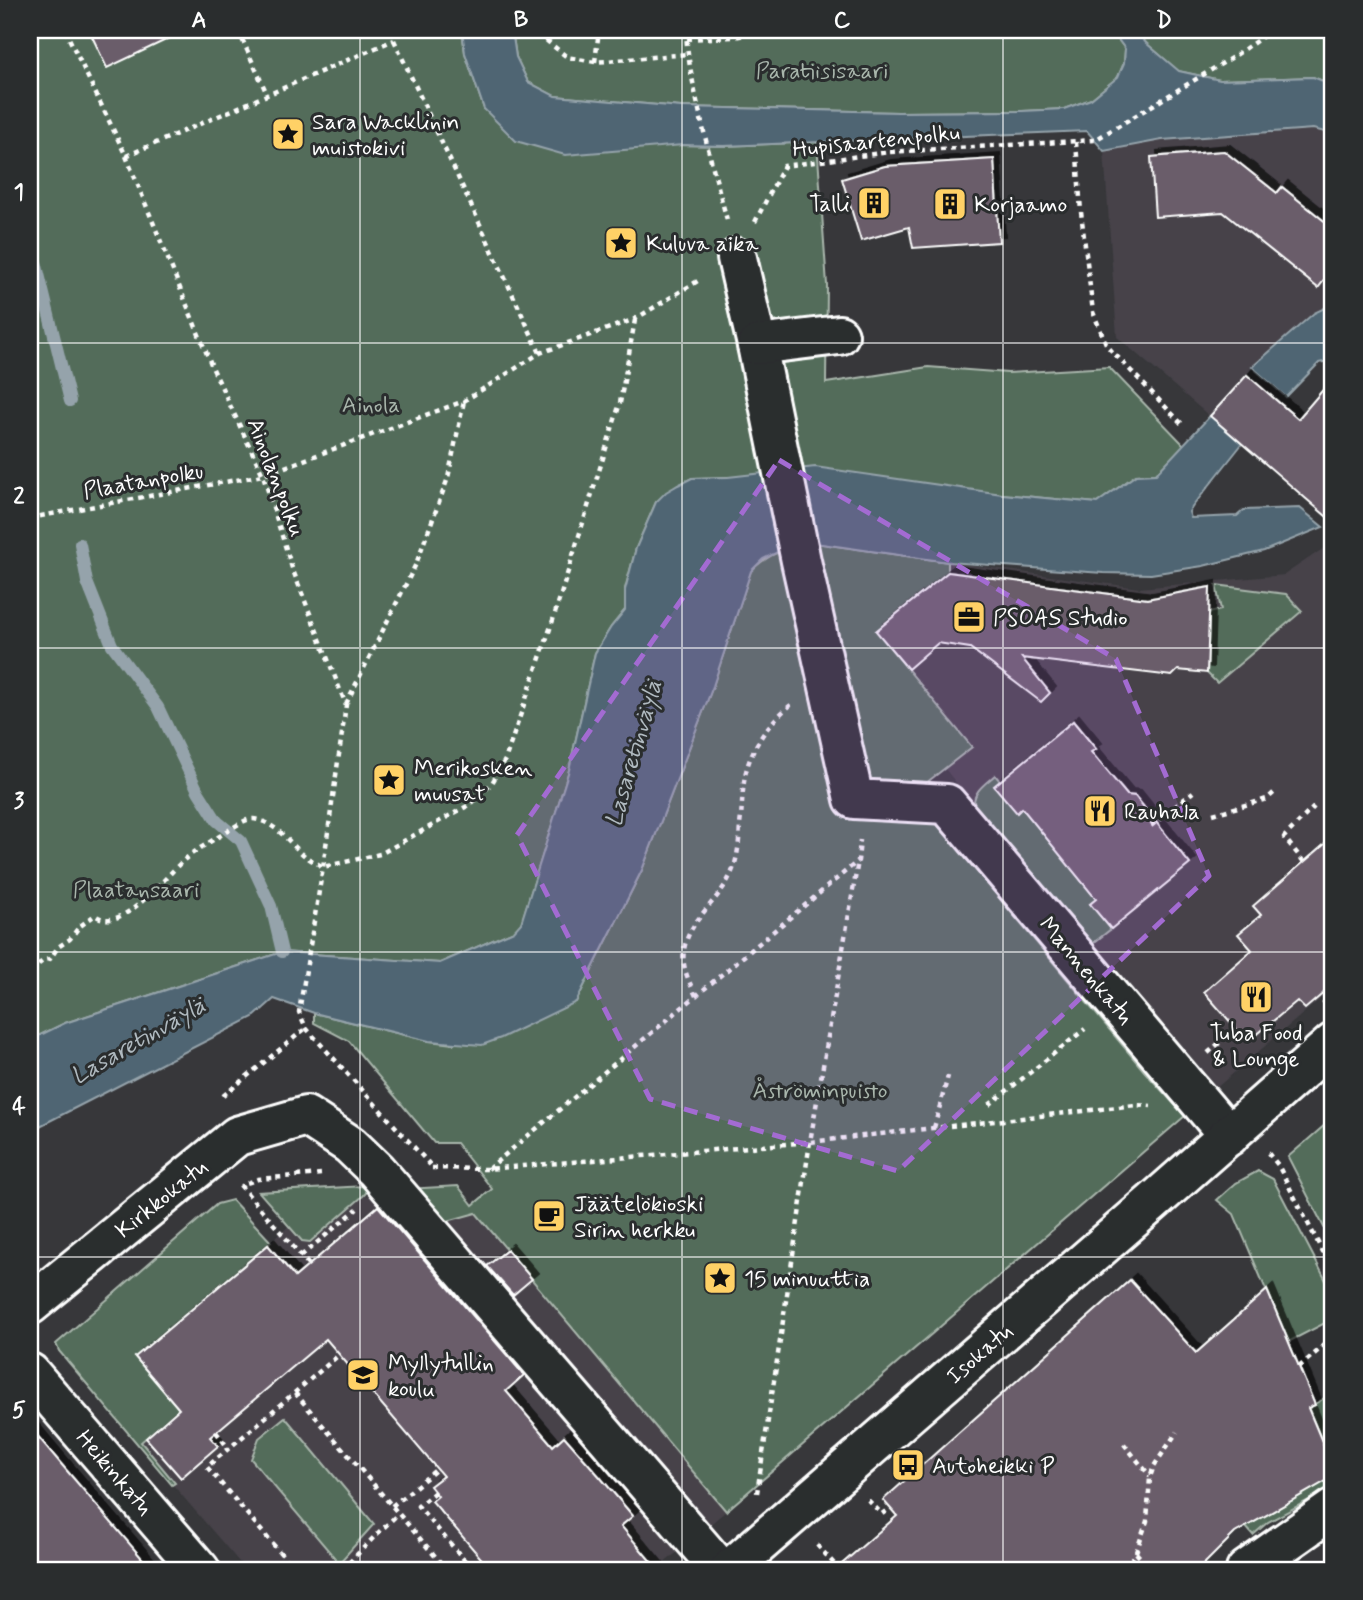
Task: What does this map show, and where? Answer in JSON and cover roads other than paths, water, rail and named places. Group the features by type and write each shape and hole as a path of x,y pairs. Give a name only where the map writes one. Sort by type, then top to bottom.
{"street":[{"path":"737,258 757,345 839,335"},
{"name":"Mannenkatu","path":"757,345 801,561 854,799 947,804 1217,1122"},
{"name":"Isokatu","path":"729,1570 1217,1122 1333,1043"},
{"name":"Kirkkokatu","path":"30,1305 237,1136 306,1116 350,1145 382,1177 721,1570"},
{"name":"Heikinkatu","path":"30,1373 200,1570"},
{"path":"1246,1570 1333,1509"}],"water":[{"path":"462,30 512,30 516,57 528,82 555,96 681,107 898,112 1064,109 1091,99 1118,77 1124,63 1125,49 1111,30 1135,30 1179,71 1220,80 1313,77 1333,85 1333,134 1313,129 1162,140 1104,151 1087,131 724,146 683,145 565,155 516,141 484,109 465,53"},
{"path":"1333,304 1333,360 1319,363 1286,397 1252,367 1314,313"},
{"name":"Lasaretinväylä","path":"1210,416 1242,444 1193,506 1189,512 1191,518 1237,516 1244,510 1300,508 1323,527 1264,551 1203,566 1151,574 948,562 815,543 786,548 763,559 751,571 713,686 642,870 576,1002 482,1045 429,1041 314,1013 274,999 255,1016 30,1131 30,1040 65,1023 282,952 440,963 514,931 521,923 569,770 595,653 625,610 625,590 636,548 656,502 666,492 692,478 728,477 815,467 1002,494 1097,503 1136,475 1156,474"}],"waterway":[{"path":"30,242 70,401"},
{"path":"80,544 87,582 112,645 158,707 198,791 217,821 241,841 271,906 282,952"}],"place":[{"name":"Sara Wacklinin muistokivi","path":"288,134"},
{"name":"Talli","path":"874,203"},
{"name":"Korjaamo","path":"950,204"},
{"name":"Kuluva aika","path":"621,243"},
{"name":"PSOAS Studio","path":"969,617"},
{"name":"Merikosken muusat","path":"389,780"},
{"name":"Rauhala","path":"1100,811"},
{"name":"Tuba Food & Lounge","path":"1256,997"},
{"name":"Jäätelökioski Sirin herkku","path":"549,1216"},
{"name":"15 minuuttia","path":"720,1278"},
{"name":"Myllytullin koulu","path":"363,1375"},
{"name":"Autoheikki P","path":"908,1465"}],"park label":[{"name":"Paratiisisaari","path":"822,70"},
{"name":"Ainola","path":"371,404"},
{"name":"Plaatansaari","path":"136,889"},
{"name":"Åströminpuisto","path":"820,1090"}]}
